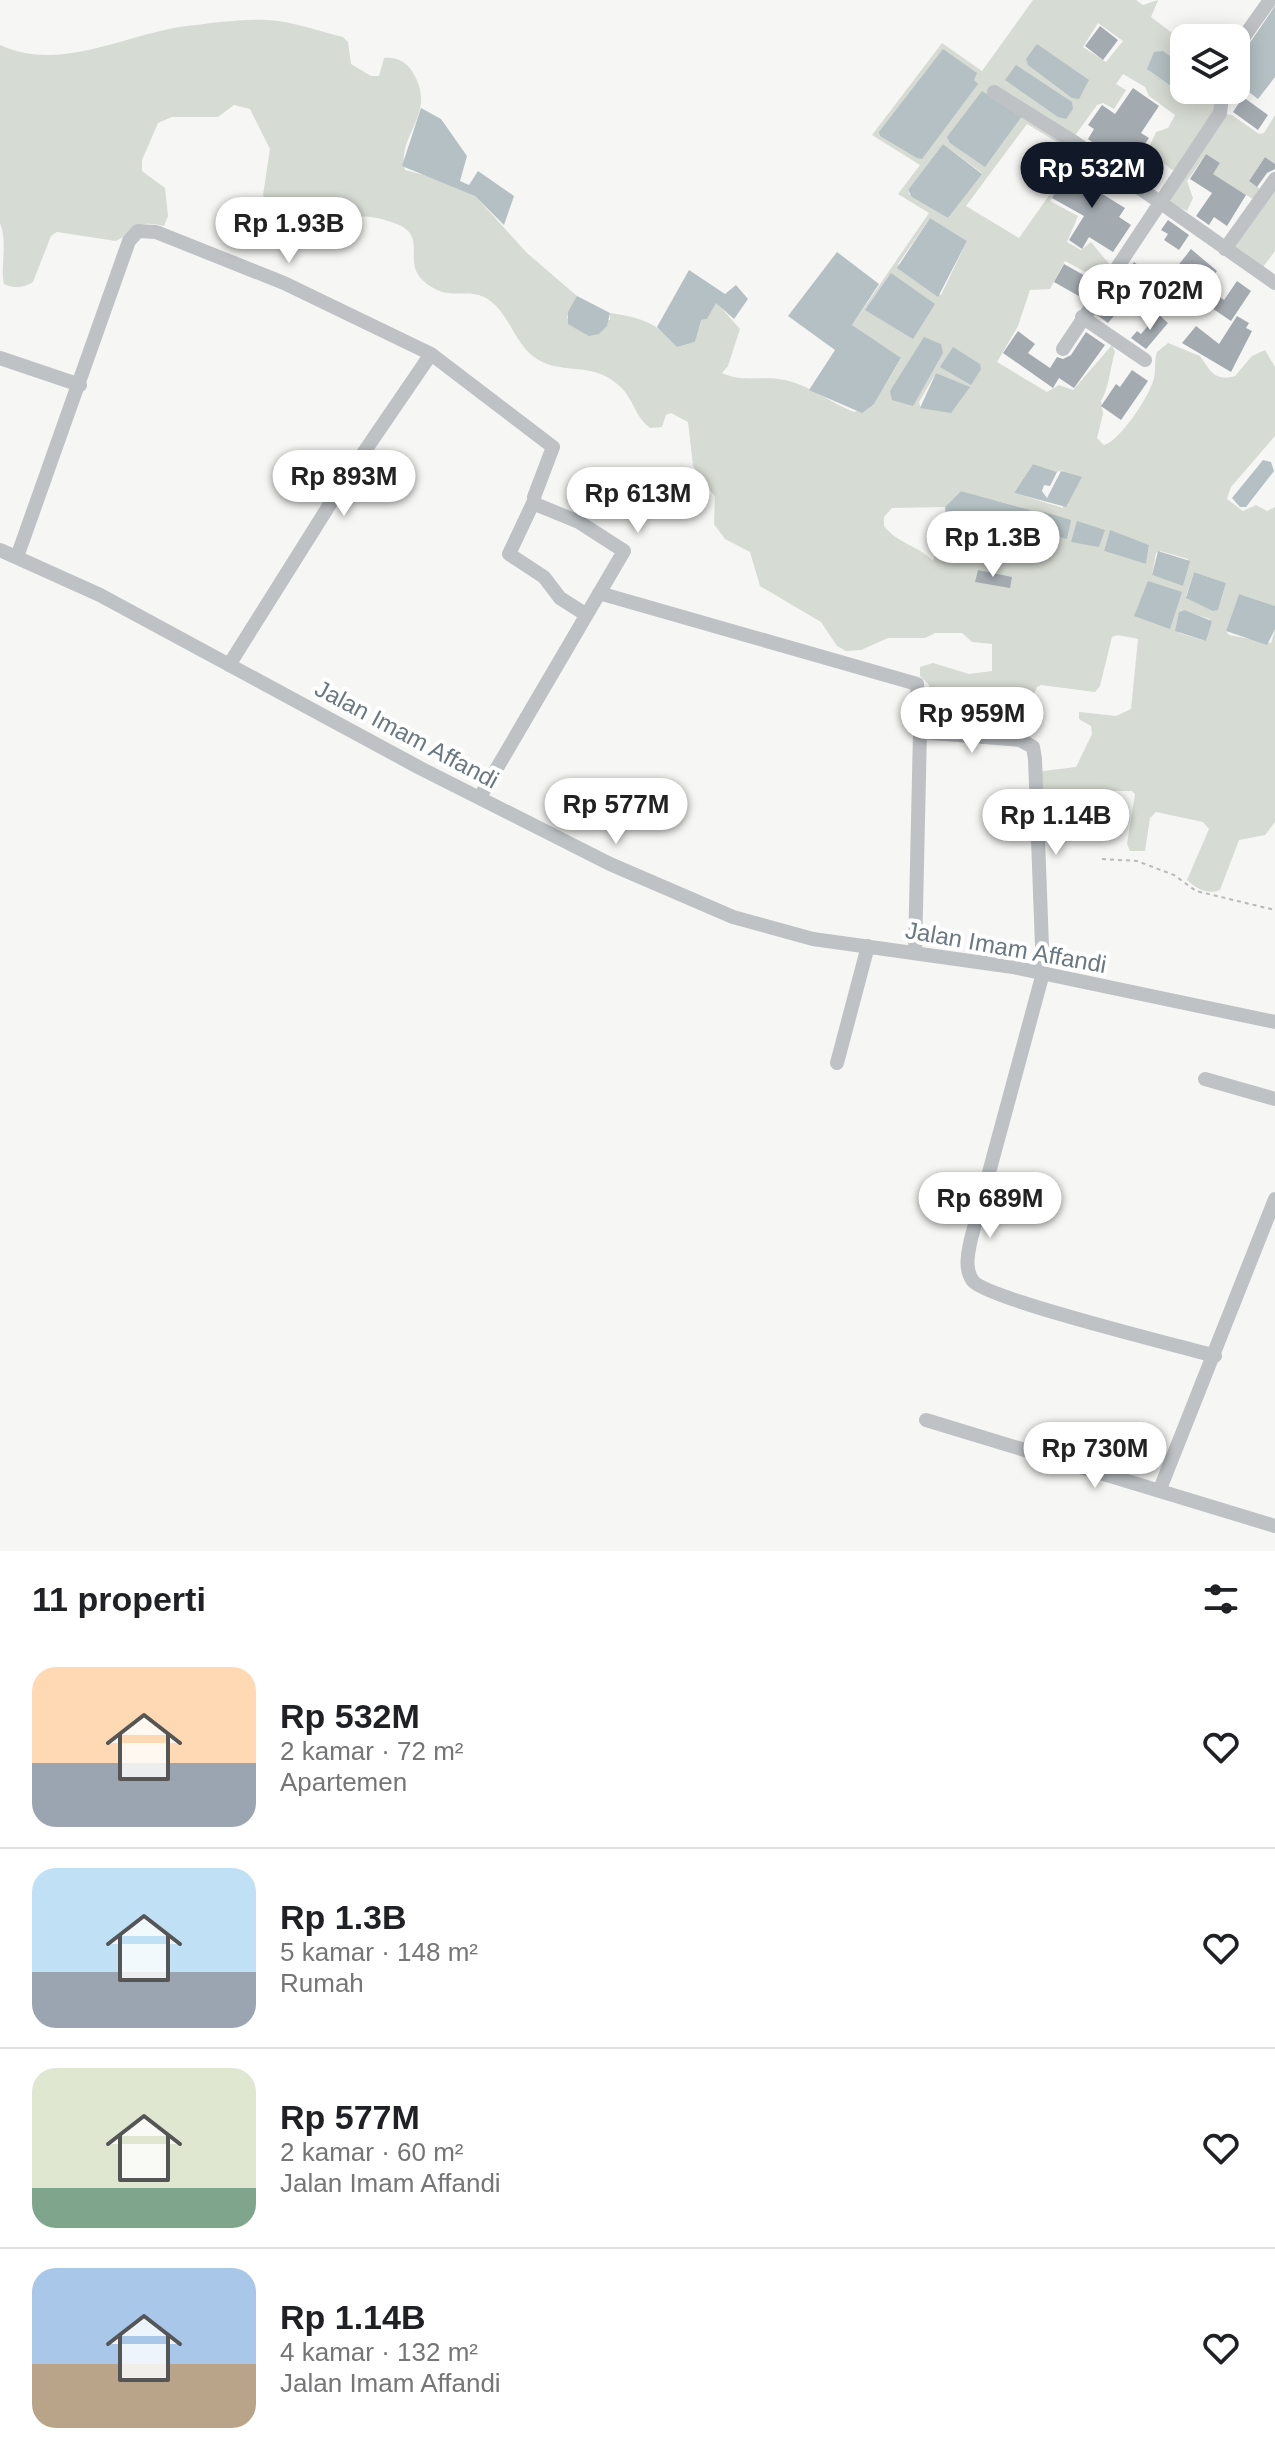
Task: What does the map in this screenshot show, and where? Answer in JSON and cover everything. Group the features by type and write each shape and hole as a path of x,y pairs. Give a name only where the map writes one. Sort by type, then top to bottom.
{"street":[{"path":"1250,28 1270,0"},
{"path":"994,92 1160,201 1275,283"},
{"path":"1063,349 1220,113 1221,104"},
{"path":"1225,249 1275,179"},
{"path":"17,557 129,241 142,230 156,232 284,283 431,354 553,447 534,501 509,554 544,577 560,598 585,614"},
{"path":"1082,317 1145,360"},
{"path":"229,665 347,477 431,354"},
{"path":"0,358 80,385"},
{"path":"480,797 623,554 623,546 534,501"},
{"name":"Jalan Imam Affandi","path":"0,550 100,595 480,797 658,887 733,917 813,939 1043,973 1275,1022"},
{"path":"599,593 915,682 920,732 915,953"},
{"path":"920,732 1002,738 1033,747 1043,973 971,1239 967,1260 971,1278 979,1287 1025,1303 1215,1356"},
{"path":"837,1063 868,946"},
{"path":"1205,1079 1275,1099"},
{"path":"1160,1489 1275,1199"},
{"path":"926,1420 1275,1526"}],"path":[{"path":"1102,859 1137,861 1174,875 1196,891 1275,910"}],"shaded area":[{"path":"1033,0 1136,0 1143,5 1158,0 1151,17 1170,31 1170,56 1163,51 1170,67 1170,104 1219,104 1177,169 1172,170 1148,150 1156,132 1168,128 1175,115 1149,96 1145,87 1123,74 1116,84 1126,90 1114,109 1103,103 1097,105 1074,137 1075,153 1027,124 966,206 1019,238 1076,157 1050,201 1078,216 1067,242 1081,250 1091,242 1110,265 1098,279 1065,261 1050,289 1030,290 1018,326 997,362 1047,392 1059,385 1073,390 1112,345 1115,352 1101,401 1103,414 1097,438 1104,445 1118,435 1141,405 1152,385 1157,352 1168,343 1200,356 1217,376 1235,376 1252,356 1265,350 1275,367 1275,436 1231,487 1227,499 1243,511 1256,505 1267,511 1275,507 1275,606 1239,594 1226,631 1229,635 1271,643 1275,629 1275,822 1265,835 1239,840 1220,890 1203,890 1187,880 1209,829 1203,822 1156,812 1150,818 1145,851 1130,851 1127,844 1135,794 1132,791 1063,791 1053,803 1041,803 1038,781 1043,771 1076,767 1092,734 1091,726 1079,719 1079,712 1116,716 1131,709 1138,639 1118,635 1112,637 1100,686 1095,692 1041,685 1032,699 1011,698 1004,721 978,715 943,725 932,723 929,685 920,676 920,667 933,663 969,674 992,671 992,644 972,642 962,633 935,633 925,638 888,638 861,650 846,651 837,646 821,622 760,586 750,552 725,539 714,524 715,497 693,466 688,422 671,413 666,415 662,427 650,428 638,415 627,394 614,381 595,372 551,365 534,357 499,310 484,297 443,292 427,284 415,267 413,242 405,228 367,217 317,228 301,226 285,219 263,195 270,149 250,109 234,105 218,117 172,117 158,123 142,160 142,171 165,188 168,216 164,226 142,225 116,241 57,232 51,236 33,282 19,287 4,284 0,223 0,45 23,53 46,55 93,49 186,26 244,20 278,21 343,37 348,42 351,64 371,76 379,76 384,58 400,60 412,71 421,100 406,145 405,170 443,180 475,196 527,253 577,296 567,318 610,320 610,313 630,317 656,327 677,347 695,342 700,320 707,319 716,302 740,329 728,366 722,373 737,378 794,382 854,412 874,404 901,359 852,325 929,213 898,194 920,165 872,135 942,43 982,71","holes":["1098,23 1123,41 1106,62 1083,47","943,144 982,173 948,218 909,194 908,190","930,218 967,241 941,295 898,264","936,373 969,387 920,407 919,402","1033,464 1057,472 1063,470 1063,508 1014,493","961,491 1030,510 1035,517 1026,538 947,532 940,535 933,561 884,526 884,517 892,508 945,507","1110,531 1149,545 1146,564 1104,551","1160,551 1188,559 1183,586 1152,575 1156,553","1194,572 1226,583 1218,610 1186,596","1181,610 1210,619 1206,641 1179,633"]},
{"path":"1275,6 1275,77 1258,99 1250,93 1250,43"},
{"path":"1037,44 1089,80 1079,99 1072,98 1028,65 1026,59"},
{"path":"943,49 977,73 974,80 978,84 922,159 917,158 880,136 879,132"},
{"path":"1163,51 1170,56 1170,85 1147,69 1154,52"},
{"path":"1016,65 1072,102 1073,109 1066,119 1058,117 1005,80"},
{"path":"982,91 1022,116 985,167 950,143 947,137"},
{"path":"421,108 441,119 467,156 460,181 469,185 478,171 514,196 504,225 475,196 402,166"},
{"path":"1224,114 1232,115 1259,134 1264,133 1275,115 1275,164 1265,157 1249,181 1263,191 1256,201 1225,182 1205,186 1220,163 1206,154 1187,181 1193,198 1187,211 1164,201"},
{"path":"943,144 982,174 948,218 912,197 908,190"},
{"path":"1275,184 1275,251 1263,267 1234,248"},
{"path":"930,218 967,241 938,297 897,268"},
{"path":"837,252 879,284 852,325 901,358 874,404 862,413 809,390 835,350 788,316"},
{"path":"689,270 725,294 736,285 748,299 734,319 716,303 707,319 701,320 695,342 677,347 657,327"},
{"path":"891,273 935,304 913,339 865,310"},
{"path":"577,296 610,313 607,326 599,334 589,336 568,324 568,312"},
{"path":"924,337 941,344 943,353 913,406 892,400 890,391"},
{"path":"953,347 980,364 981,369 971,385 940,367"},
{"path":"936,373 970,387 951,413 920,408"},
{"path":"1263,460 1271,462 1274,471 1246,507 1240,507 1232,498"},
{"path":"1033,464 1057,472 1050,486 1044,485 1042,491 1047,498 1061,471 1082,477 1066,507 1014,493"},
{"path":"961,491 1030,510 1035,517 1026,538 959,538 948,534 945,507"},
{"path":"1044,512 1071,520 1067,539 1039,532"},
{"path":"1077,521 1105,530 1099,547 1071,542"},
{"path":"1110,530 1149,545 1146,564 1104,551"},
{"path":"1158,551 1190,561 1183,586 1152,575"},
{"path":"1194,572 1226,583 1218,610 1213,611 1186,598"},
{"path":"1148,581 1182,592 1170,629 1134,616"},
{"path":"1239,594 1275,606 1275,629 1267,645 1226,631"},
{"path":"1184,610 1212,621 1206,641 1175,631 1179,612"}],"building":[{"path":"1100,26 1118,40 1103,60 1085,46"},
{"path":"1133,88 1159,106 1141,133 1149,138 1133,161 1111,147 1107,153 1088,139 1094,129 1088,125 1102,105 1115,114"},
{"path":"1250,102 1268,115 1258,130 1233,112 1238,104"},
{"path":"1206,154 1220,163 1213,174 1246,195 1227,226 1214,217 1209,225 1196,216 1212,193 1190,179"},
{"path":"1265,157 1275,164 1275,169 1267,173 1257,187 1249,181"},
{"path":"1083,166 1106,179 1099,192 1125,208 1119,217 1131,225 1113,252 1089,237 1082,249 1069,240 1084,216 1052,198 1066,173 1076,178"},
{"path":"1168,220 1189,235 1179,250 1164,240 1168,234 1161,230"},
{"path":"1191,249 1217,271 1205,287 1224,300 1237,281 1251,291 1231,321 1200,300 1193,308 1166,281"},
{"path":"1134,262 1161,282 1142,308 1129,298 1108,323 1097,315"},
{"path":"1064,264 1096,282 1084,299 1054,282"},
{"path":"1158,314 1168,323 1146,349 1131,338 1137,331 1141,334"},
{"path":"1237,316 1249,323 1246,328 1252,331 1231,372 1182,343 1196,326 1219,344"},
{"path":"1018,331 1035,344 1028,353 1050,368 1057,357 1063,359 1071,355 1086,332 1105,345 1074,388 1059,378 1053,388 1003,353"},
{"path":"1132,370 1148,381 1121,420 1101,406 1116,384 1120,387"},
{"path":"978,570 1012,577 1010,588 975,582"}]}
